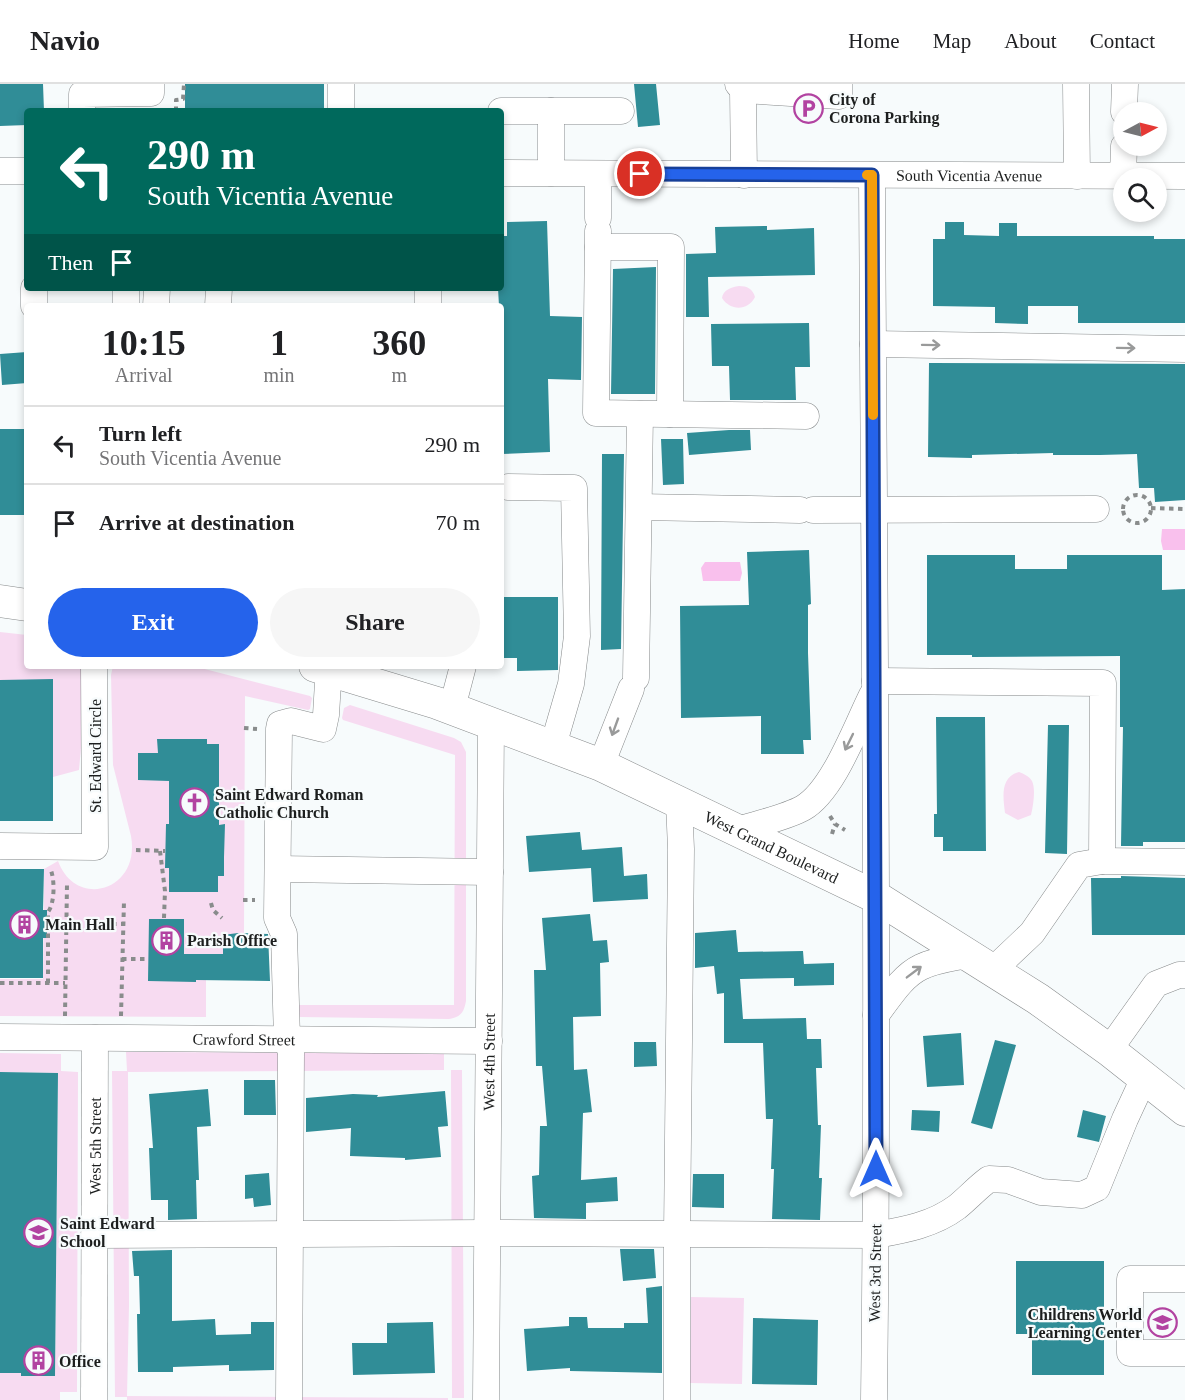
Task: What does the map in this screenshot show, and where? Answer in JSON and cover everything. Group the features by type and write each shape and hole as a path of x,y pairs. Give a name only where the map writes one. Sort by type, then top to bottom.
{"main road":[{"path":"0,601 24,605"},
{"name":"West Grand Boulevard","path":"330,669 452,708 602,765 876,897 1038,999 1185,1110"}],"street":[{"path":"82,96 151,93 152,84"},
{"path":"341,84 341,108"},
{"path":"744,174 740,87 839,96 839,84"},
{"path":"1076,84 1077,176"},
{"path":"1124,102 1125,84"},
{"path":"504,111 621,111"},
{"path":"551,111 551,173"},
{"path":"0,171 24,171"},
{"name":"South Vicentia Avenue","path":"504,173 1113,176"},
{"path":"598,174 596,413 806,416"},
{"name":"West 3rd Street","path":"872,175 876,897 874,1400"},
{"name":"South Vicentia Avenue","path":"1167,176 1185,176"},
{"path":"598,232 671,247 670,414"},
{"path":"873,344 1185,349"},
{"path":"602,765 633,683 640,414"},
{"path":"508,487 574,488 577,636 571,684 553,746"},
{"path":"639,507 873,511 1096,509"},
{"name":"St. Edward Circle","path":"0,846 95,847 94,669"},
{"path":"289,1400 291,1053 287,1039 284,934 278,918 279,729 280,724 291,721 323,729 326,715 324,669"},
{"path":"452,708 462,669"},
{"path":"738,830 802,809 817,798 829,782 874,685 1103,682 1102,861"},
{"name":"West 4th Street","path":"486,1400 491,724"},
{"path":"677,1400 676,1234 681,849 679,802"},
{"path":"876,1015 902,982 915,970 932,963 980,962 1032,933 1079,865 1102,861 1185,862"},
{"path":"278,869 490,872"},
{"path":"1108,1050 1156,984 1185,975"},
{"name":"Crawford Street","path":"0,1037 489,1041"},
{"name":"West 5th Street","path":"94,1400 95,1038"},
{"path":"94,1235 487,1233 876,1235 909,1230 933,1221 956,1207 989,1179 1008,1180 1041,1192 1082,1195 1097,1188 1144,1078"},
{"path":"1185,1279 1130,1279 1130,1353 1185,1353"}],"path":[{"path":"176,108 176,100 183,99 184,84"},
{"path":"1136,495 1148,500 1151,508 1149,517 1137,524 1125,518 1123,509 1125,501 1136,495"},
{"path":"1151,508 1185,509"},
{"path":"829,815 835,824 844,830"},
{"path":"832,834 835,824"},
{"path":"136,850 162,851 165,891 164,918"},
{"path":"46,867 50,868 52,874 52,906 48,912 48,983"},
{"path":"65,1017 68,884"},
{"path":"122,1017 124,901"},
{"path":"211,903 213,910 222,918"},
{"path":"67,924 123,924"},
{"path":"122,959 147,959"},
{"path":"0,983 66,982"}],"shaded area":[{"path":"739,286 749,288 755,297 748,305 739,308 730,305 722,298 728,289"},
{"path":"1162,529 1185,529 1185,550 1163,550"},
{"path":"705,562 740,562 742,573 740,581 703,581 701,568"},
{"path":"0,632 24,635 24,669 81,669 79,770 53,777 53,680 0,680"},
{"path":"112,669 205,669 312,698 308,710 245,696 244,933 206,980 206,1017 0,1016 0,979 43,979 44,869 58,861 67,876 78,886 92,889 105,888 117,881 126,870 131,855 131,836 113,765"},
{"path":"350,705 454,738 461,742 466,752 466,1001 461,1013 456,1017 449,1019 299,1017 298,1005 454,1005 455,755 343,720 344,708"},
{"path":"1019,772 1031,779 1034,793 1031,815 1018,820 1005,813 1004,788 1009,778"},
{"path":"126,1052 444,1053 444,1070 128,1072 127,1396 448,1398 448,1400 127,1400 127,1397 115,1397 112,1071 127,1071"},
{"path":"0,1053 61,1054 61,1071 78,1072 77,1392 60,1392 60,1400 0,1400 0,1373 21,1373 21,1376 55,1376 58,1073 0,1072"},
{"path":"451,1070 462,1070 464,1398 452,1398"},
{"path":"691,1297 744,1298 742,1384 690,1383"}],"building":[{"path":"0,84 43,84 44,108 24,108 24,125 0,126"},
{"path":"185,84 324,84 324,108 185,108"},
{"path":"634,84 656,84 660,125 638,127"},
{"path":"547,221 550,316 582,317 581,380 548,379 550,452 504,454 504,303 499,303 498,291 504,291 504,236 507,236 507,222"},
{"path":"945,222 964,222 964,235 999,236 999,223 1017,223 1017,236 1154,236 1154,239 1185,239 1185,323 1078,323 1078,306 1028,306 1028,324 995,323 995,307 933,306 933,239 945,239"},
{"path":"767,226 767,230 814,228 815,275 708,277 709,317 686,317 686,254 716,253 715,227"},
{"path":"656,267 655,394 611,394 613,269"},
{"path":"809,323 810,367 795,367 796,400 730,400 729,366 712,366 711,324"},
{"path":"24,352 24,383 2,385 0,354"},
{"path":"929,363 1185,364 1185,500 1155,502 1154,488 1139,488 1137,454 1053,455 1053,453 972,455 972,458 928,457"},
{"path":"0,429 24,429 24,515 0,515"},
{"path":"750,430 751,450 689,455 687,433"},
{"path":"661,439 683,439 684,484 663,485"},
{"path":"602,454 624,454 621,649 601,650"},
{"path":"809,550 811,604 808,605 808,653 811,740 803,740 804,754 761,754 761,716 681,718 680,606 749,605 747,552"},
{"path":"927,555 1015,555 1015,569 1067,569 1067,555 1162,555 1162,590 1185,589 1185,842 1143,842 1143,846 1121,846 1123,727 1120,727 1120,656 927,655"},
{"path":"504,597 558,597 558,670 517,671 517,658 504,658"},
{"path":"53,679 53,821 0,821 0,680"},
{"path":"936,717 985,717 986,851 943,851 943,837 934,837 934,814 937,814"},
{"path":"1048,725 1069,725 1067,854 1045,853"},
{"name":"Saint Edward Roman Catholic Church","path":"157,739 207,739 207,744 219,744 219,825 225,824 224,876 218,876 218,892 169,892 169,868 165,868 166,824 169,824 169,781 138,780 138,753 158,753"},
{"path":"580,832 582,850 622,847 624,876 647,874 648,899 593,902 591,868 529,872 526,836"},
{"name":"Main Hall","path":"0,869 44,869 43,910 47,910 47,938 43,938 43,978 0,978"},
{"path":"1121,876 1185,878 1185,935 1092,935 1091,878 1121,878"},
{"path":"590,914 593,941 607,940 609,962 600,963 601,1016 573,1017 574,1070 587,1069 592,1112 583,1113 581,1180 617,1177 618,1201 586,1203 586,1219 534,1218 532,1176 539,1175 540,1126 547,1126 542,1066 536,1066 534,970 546,970 542,918"},
{"path":"149,919 184,919 184,954 223,954 223,935 268,934 270,981 148,981"},
{"path":"736,930 738,952 803,951 804,964 834,963 834,985 794,986 794,978 740,979 743,1019 806,1018 807,1039 821,1039 822,1068 816,1068 818,1125 821,1125 820,1220 772,1219 773,1119 766,1119 763,1043 724,1043 724,993 717,994 714,966 695,968 695,933"},
{"path":"961,1033 964,1085 927,1087 923,1036"},
{"path":"995,1040 1016,1045 992,1129 971,1123"},
{"path":"634,1042 656,1042 657,1066 634,1067"},
{"name":"Saint Edward School","path":"0,1072 58,1073 55,1376 21,1376 21,1373 0,1373"},
{"path":"244,1080 275,1080 276,1115 244,1115"},
{"path":"208,1089 211,1126 197,1127 199,1180 196,1180 197,1219 168,1220 168,1200 151,1200 149,1148 153,1148 149,1094"},
{"path":"445,1091 448,1126 438,1127 441,1157 405,1160 405,1158 350,1156 351,1128 306,1132 306,1098 353,1094 378,1095 377,1097"},
{"path":"912,1110 940,1111 939,1132 911,1130"},
{"path":"1083,1110 1106,1116 1099,1142 1077,1137"},
{"path":"269,1173 271,1205 254,1207 253,1198 245,1199 245,1175"},
{"path":"693,1174 724,1174 724,1208 692,1207"},
{"path":"620,1249 654,1249 656,1278 623,1281"},
{"path":"172,1250 172,1321 215,1319 216,1335 251,1334 251,1322 274,1322 274,1370 229,1371 229,1365 173,1367 173,1372 138,1372 139,1276 134,1276 132,1251"},
{"path":"1016,1261 1104,1261 1104,1375 1032,1375 1032,1334 1016,1334"},
{"path":"662,1286 662,1373 570,1371 570,1368 527,1371 524,1329 569,1326 569,1317 587,1317 588,1328 624,1328 624,1323 648,1323 646,1288"},
{"path":"753,1318 818,1320 817,1385 752,1384"},
{"path":"433,1322 435,1373 353,1375 352,1343 387,1343 387,1323"}],"slow traffic":[{"path":"867,175 872,175 873,415"}],"place":[{"name":"City of Corona Parking","path":"808,108"},
{"name":"Saint Edward Roman Catholic Church","path":"194,803"},
{"name":"Main Hall","path":"24,924"},
{"name":"Parish Office","path":"166,940"},
{"name":"Saint Edward School","path":"39,1232"},
{"name":"Childrens World Learning Center","path":"1163,1323"},
{"name":"Office","path":"38,1361"}],"route":[{"path":"640,174 872,175 876,1169"}]}
